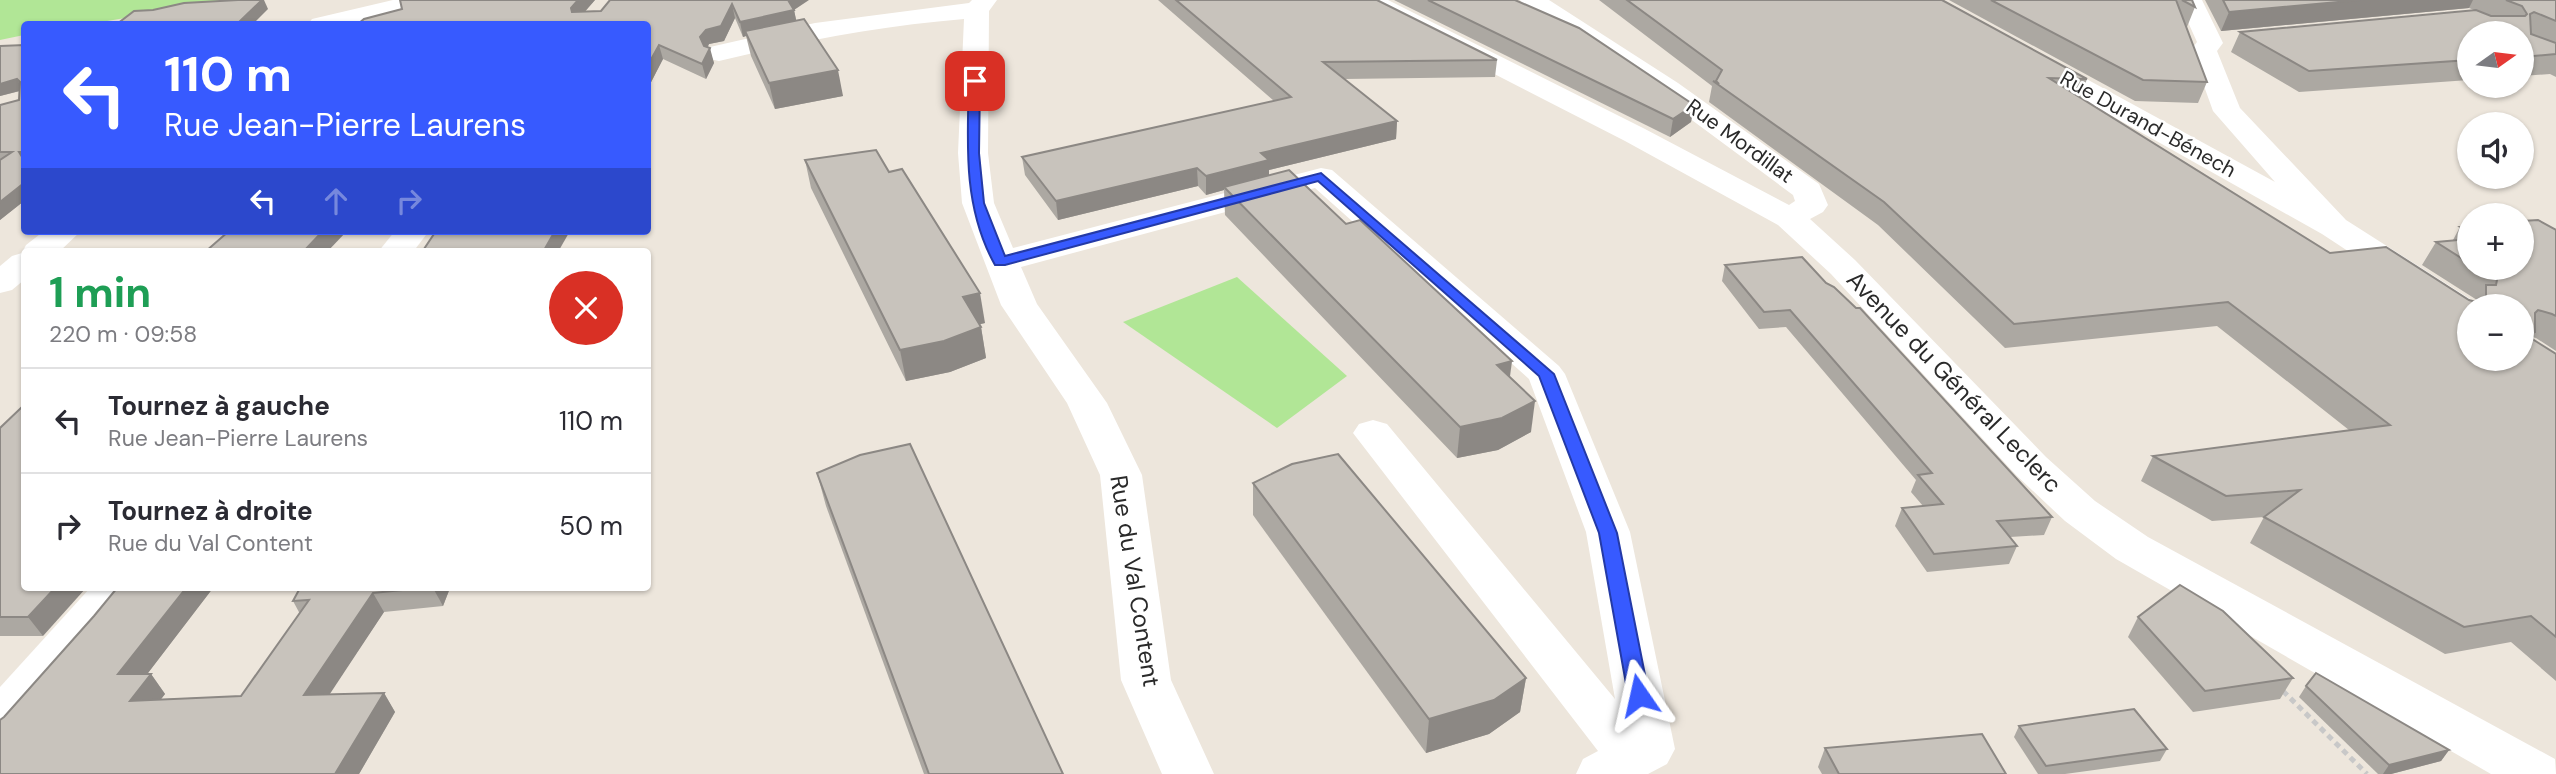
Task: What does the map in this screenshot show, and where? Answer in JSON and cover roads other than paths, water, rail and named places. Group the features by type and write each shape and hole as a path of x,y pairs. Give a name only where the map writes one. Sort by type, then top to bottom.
{"street":[{"path":"335,21 425,0"},
{"name":"Avenue du Général Leclerc","path":"1369,0 1635,135 1789,218 1843,267 2031,466 2080,511 2132,548 2536,774"},
{"name":"Rue Mordillat","path":"1532,0 1668,89 1808,191 1812,205 1789,218"},
{"path":"2190,0 2223,41 2204,50 2227,111 2334,227 2457,306"},
{"path":"719,52 779,36 869,20 981,5"},
{"name":"Rue du Val Content","path":"981,5 973,153 978,203 1019,305 1087,403 1121,475 1146,680 1188,774"},
{"name":"Rue Durand-Bénech","path":"2020,53 2334,227"},
{"path":"2169,136 2210,135 2238,123"},
{"path":"1000,262 1321,177 1546,374 1608,533 1648,749 1617,766 1373,433"},
{"path":"43,248 60,235"},
{"path":"0,283 21,266"},
{"path":"0,721 114,591"}]}
